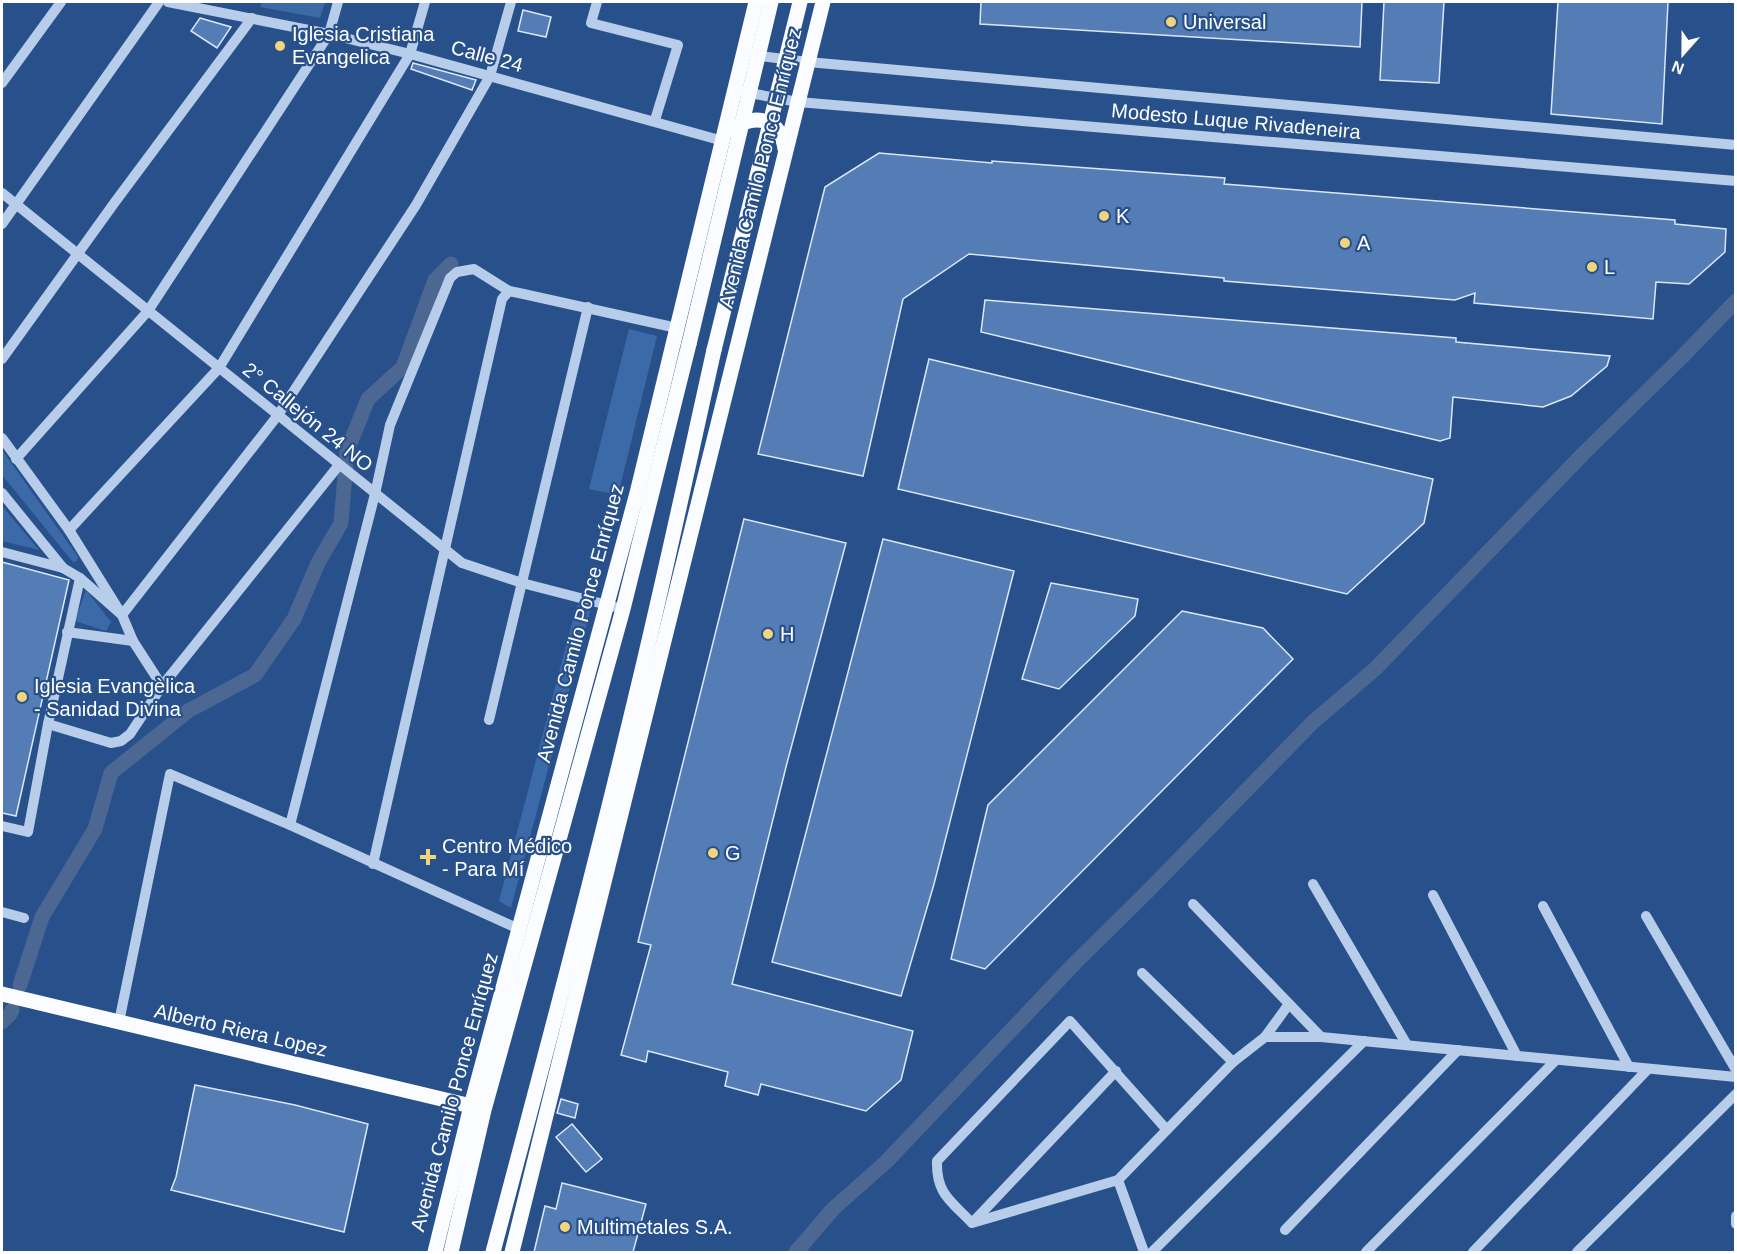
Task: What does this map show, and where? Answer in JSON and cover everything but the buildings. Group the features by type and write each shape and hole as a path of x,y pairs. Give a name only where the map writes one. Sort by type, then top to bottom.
{"main road":[{"name":"Avenida Camilo Ponce Enríquez","path":"452,1252 477,1108 519,929 637,493 756,2"},
{"name":"Avenida Camilo Ponce Enríquez","path":"435,1252 477,1108 526,956 630,584 771,2"},
{"name":"Avenida Camilo Ponce Enríquez","path":"493,1252 575,944 623,750 714,350 800,2"},
{"name":"Avenida Camilo Ponce Enríquez","path":"512,1252 823,2"},
{"path":"723,141 734,127 747,120 762,120 775,126 784,138 786,152"},
{"path":"596,646 623,609 637,493"},
{"path":"651,632 687,545"},
{"path":"623,750 644,719 638,688"},
{"path":"526,956 519,929 541,904"},
{"name":"Alberto Riera Lopez","path":"2,994 477,1108"}],"street":[{"path":"2,83 61,2"},
{"path":"2,224 159,2"},
{"name":"Calle 24","path":"168,2 329,34 410,54 655,120 723,141"},
{"path":"16,459 148,311 329,34 338,2"},
{"path":"69,530 219,368 410,54 424,2"},
{"path":"122,615 278,415 416,205 490,76 511,2"},
{"path":"597,2 591,23 678,45 655,120"},
{"path":"2,359 252,18"},
{"name":"Modesto Luque Rivadeneira","path":"743,54 808,62 1736,145"},
{"name":"Modesto Luque Rivadeneira","path":"735,90 798,102 1736,181"},
{"name":"2° Callejón 24 NO","path":"2,193 462,563 522,583 623,609"},
{"path":"290,825 375,494 390,425 450,278 457,272 474,268 509,291 677,328"},
{"path":"373,864 502,299 509,291"},
{"path":"489,720 588,307"},
{"path":"2,438 69,530 122,615 133,641 162,686"},
{"path":"48,724 111,743 121,741 130,734 162,686 339,465"},
{"path":"2,493 63,568"},
{"path":"2,552 63,568 80,578 122,615"},
{"path":"2,826 28,832 48,724 80,578"},
{"path":"68,632 133,641"},
{"path":"119,1022 170,774 290,825 519,929"},
{"path":"1313,884 1407,1046"},
{"path":"1433,895 1517,1056"},
{"path":"1192,904 1321,1037"},
{"path":"1543,906 1629,1067"},
{"path":"2,912 24,918"},
{"path":"1646,916 1736,1070"},
{"path":"1142,973 1233,1062"},
{"path":"972,1223 1118,1180 1233,1062 1265,1037 1289,1004"},
{"path":"972,1223 942,1192 937,1176 937,1161 1070,1022 1167,1130"},
{"path":"1265,1037 1321,1037 1736,1077"},
{"path":"1152,1252 1364,1041"},
{"path":"1285,1230 1458,1050"},
{"path":"1366,1252 1556,1060"},
{"path":"1473,1252 1648,1069"},
{"path":"972,1223 1116,1071"},
{"path":"1577,1252 1736,1094"},
{"path":"1118,1180 1144,1252"},
{"path":"1736,1216 1736,1224"}],"shaded area":[{"path":"262,2 325,2 320,18 260,7"},
{"path":"629,329 657,336 618,495 589,489"},
{"path":"2,450 78,557 77,561 73,562 2,475"},
{"path":"2,506 39,550 2,541"},
{"path":"86,590 111,622 106,631 75,621"},
{"path":"579,604 588,606 590,612 511,908 499,901 576,608"}],"waterway":[{"path":"20,985 42,917 95,829 111,773 188,711 255,675 294,619 318,563 341,523 347,451 368,399 403,367 435,280 451,264"},
{"path":"796,1252 834,1208 886,1162 1074,964 1313,722 1375,669 1584,453 1736,301"},
{"path":"2,1022 12,1010"}],"place":[{"name":"Universal","path":"1171,22"},
{"name":"Iglesia Cristiana Evangelica","path":"280,46"},
{"name":"K","path":"1104,216"},
{"name":"A","path":"1345,243"},
{"name":"L","path":"1592,267"},
{"name":"H","path":"768,634"},
{"name":"Iglesia Evangèlica - Sanidad Divina","path":"22,697"},
{"name":"G","path":"713,853"},
{"name":"Centro Médico - Para Mí","path":"428,857"},
{"name":"Multimetales S.A.","path":"565,1227"}]}
